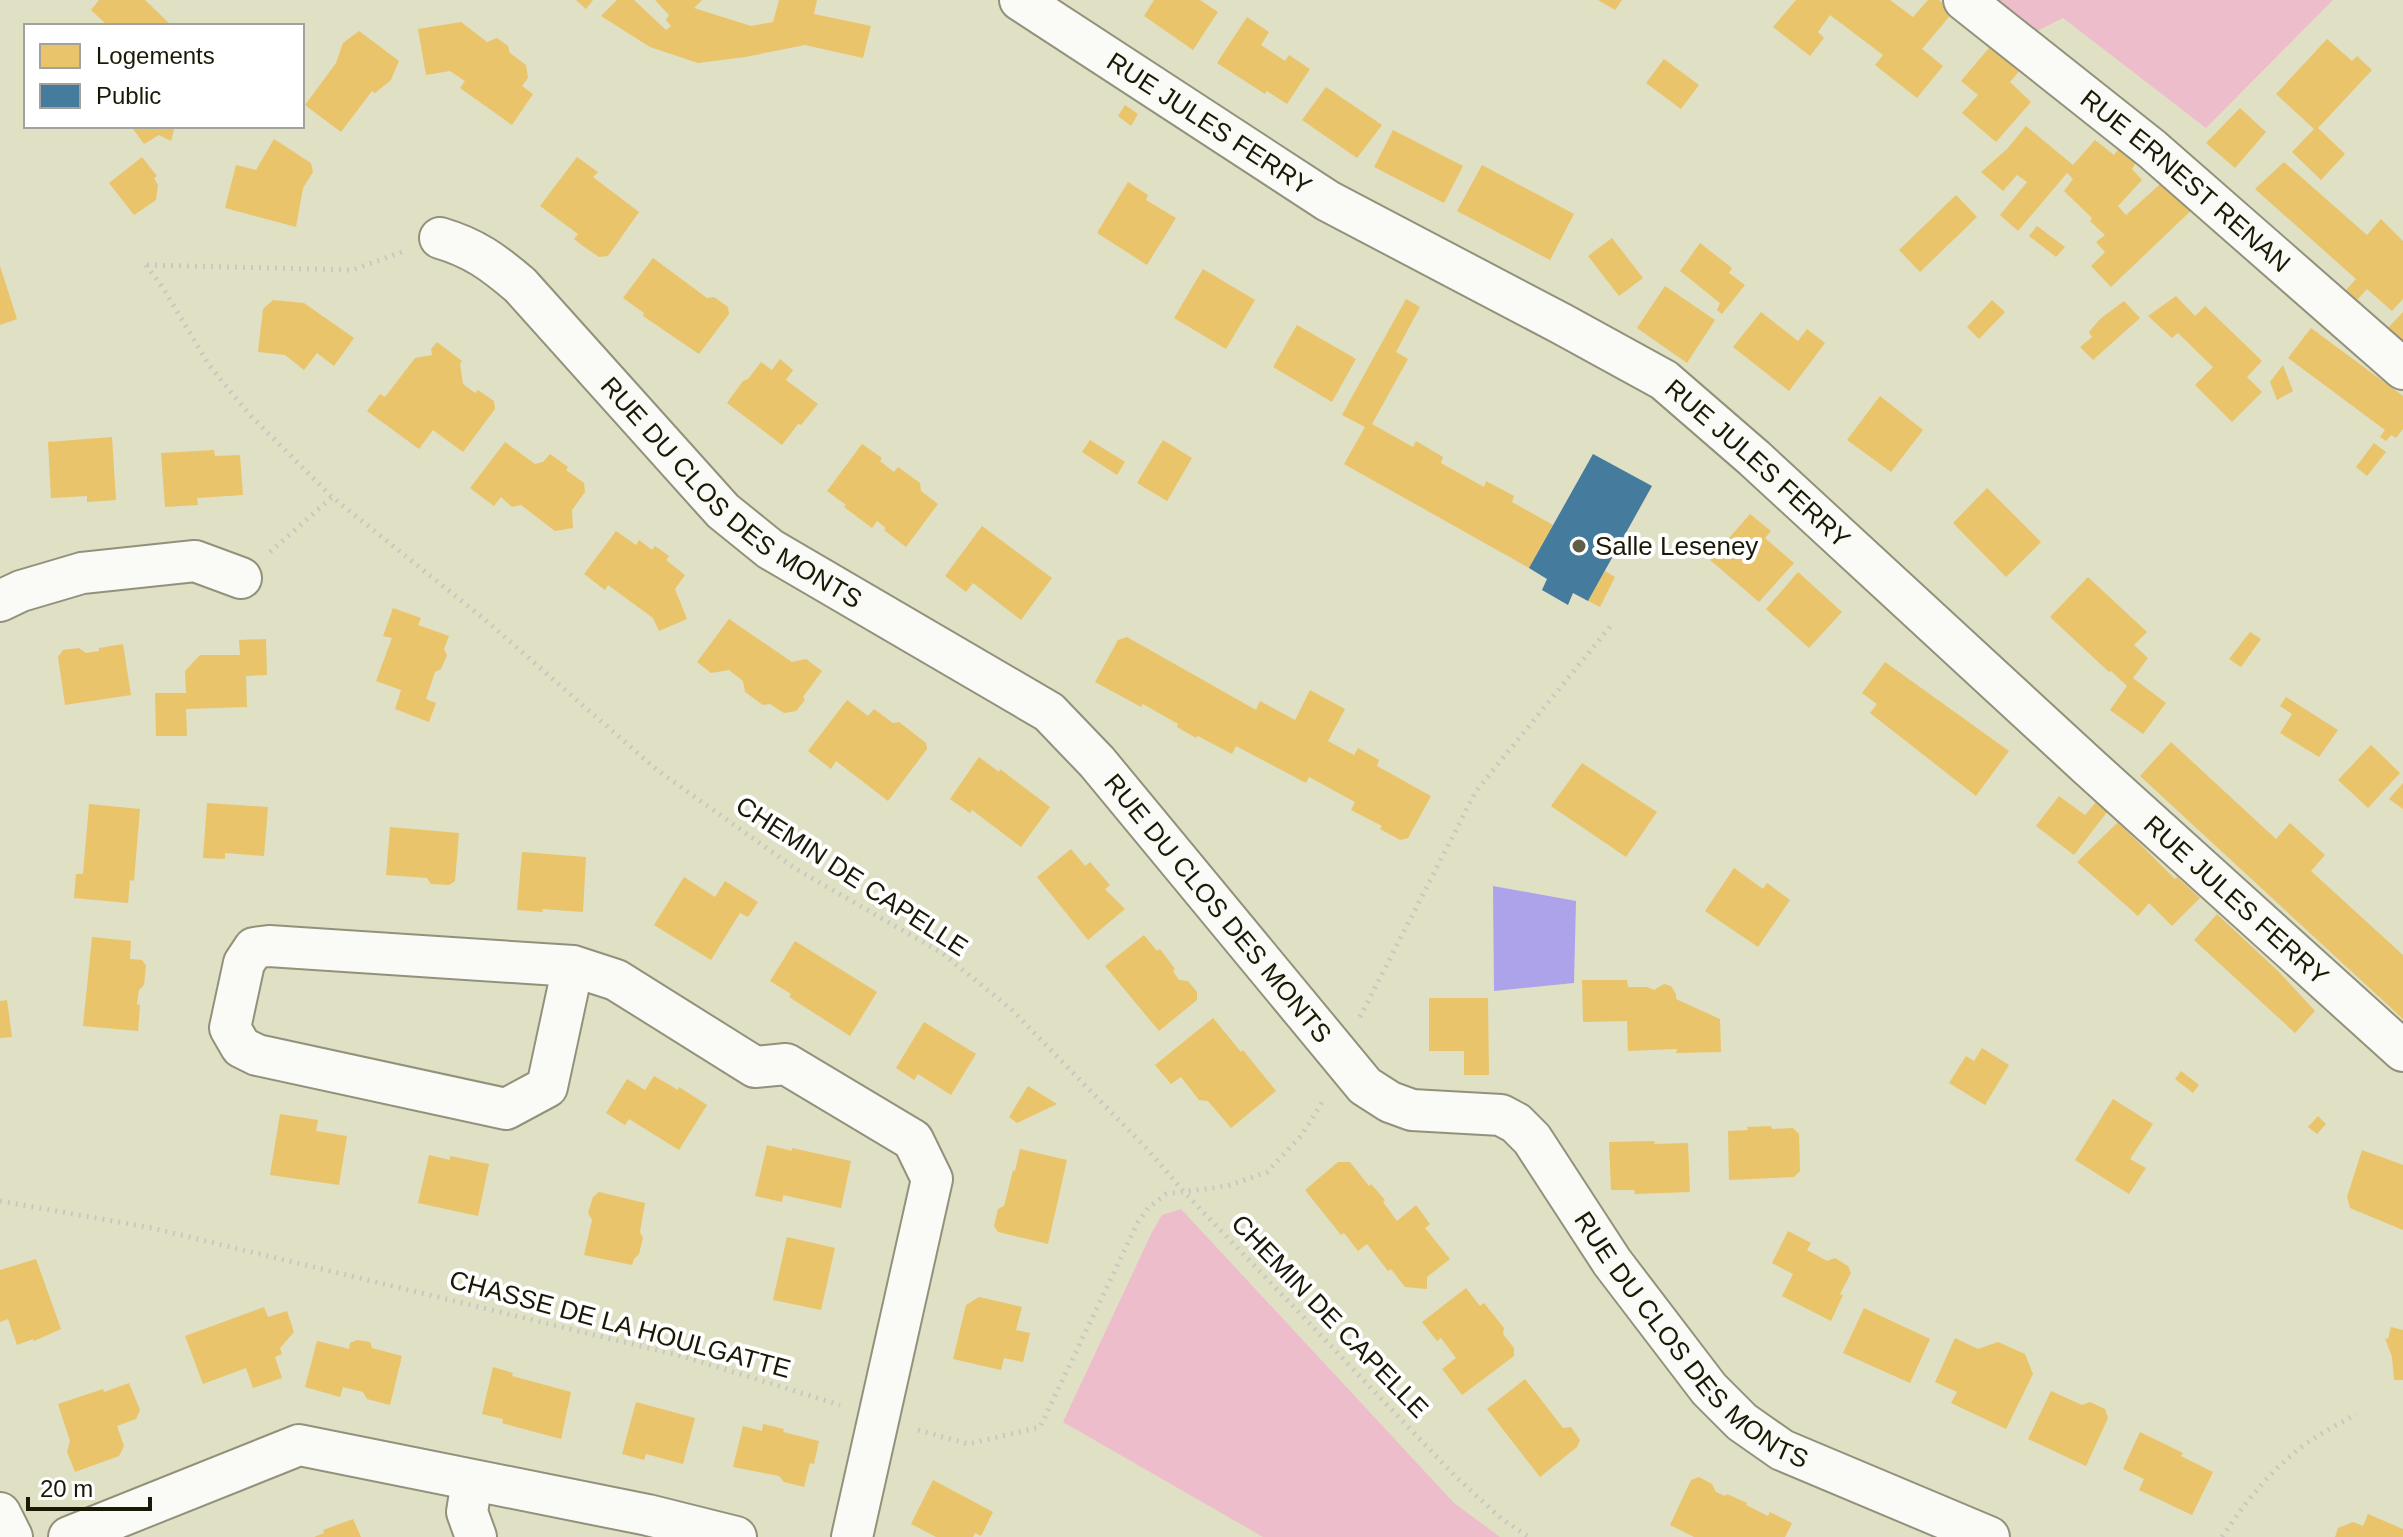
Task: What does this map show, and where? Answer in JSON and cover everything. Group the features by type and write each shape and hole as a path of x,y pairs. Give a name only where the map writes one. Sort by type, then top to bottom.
{"street":[{"name":"RUE JULES FERRY","path":"1020,0 1328,201 1664,380 1754,458 2403,1051"},
{"name":"RUE ERNEST RENAN","path":"1964,0 2152,149 2403,369"},
{"name":"RUE DU CLOS DES MONTS","path":"440,238 465,245 492,261 520,285 723,511 770,549 1049,712 1097,762 1365,1086 1390,1102 1412,1110 1501,1115 1516,1123 1532,1139 1622,1275 1709,1389 1742,1422 1782,1450 1989,1537"},
{"path":"0,601 32,587 82,573 195,561 241,578"},
{"path":"573,966 547,1087 506,1109 257,1055 241,1047 230,1028 244,963 254,948 269,946 573,966 616,980 755,1067 786,1064 913,1140 932,1179 852,1537"},
{"path":"69,1537 299,1445 648,1515 694,1532 736,1537"},
{"path":"472,1481 467,1512 476,1537"},
{"path":"0,1513 12,1537"}],"path":[{"name":"CHEMIN DE CAPELLE","path":"440,238 352,270 146,265 209,365 249,414 332,497 483,618 657,770 796,869 942,953 1011,1009 1455,1476 1503,1520 1529,1537"},
{"path":"241,578 332,497"},
{"path":"1185,1193 1227,1186 1267,1172 1302,1135 1322,1102 1356,1023 1476,791 1613,623"},
{"name":"CHASSE DE LA HOULGATTE","path":"0,1201 152,1228 682,1356 968,1444 1040,1427 1138,1222 1148,1208 1166,1194 1185,1193"},
{"path":"2222,1537 2258,1487 2281,1464 2308,1442 2356,1414"}],"shaded area":[{"path":"1996,0 2333,0 2206,128 2063,18 2035,32"},
{"path":"1493,886 1576,901 1574,983 1494,991"},
{"path":"1181,1209 1454,1503 1500,1537 1263,1537 1063,1422 1152,1232 1162,1215"}],"building: Logements":[{"path":"99,0 145,0 170,24 106,24 91,10"},
{"path":"576,0 593,0 586,9"},
{"path":"617,0 634,0 666,30 671,26 666,20 669,15 655,0 702,0 694,8 751,26 773,22 779,0 817,0 814,14 871,26 863,58 805,45 698,63 650,47 601,16"},
{"path":"1154,0 1200,0 1218,12 1193,50 1144,16"},
{"path":"1598,0 1622,0 1615,10"},
{"path":"1796,0 1890,0 1913,17 1928,0 1939,0 1953,12 1922,49 1943,66 1917,98 1875,65 1883,55 1830,15 1818,32 1824,38 1810,56 1773,27"},
{"path":"1247,17 1269,32 1261,45 1285,61 1289,55 1310,69 1287,104 1267,91 1265,94 1217,63"},
{"path":"461,22 487,42 497,38 526,65 528,78 522,86 533,94 512,125 460,88 465,81 450,71 426,75 418,29"},
{"path":"359,31 399,61 391,80 375,93 372,91 341,132 305,105 336,63 343,43"},
{"path":"2327,39 2352,61 2357,56 2372,70 2318,128 2345,154 2321,180 2292,152 2314,129 2276,94"},
{"path":"1994,42 2021,69 2010,82 2031,102 1996,142 1962,113 1978,95 1961,81"},
{"path":"1664,59 1699,85 1681,109 1646,83"},
{"path":"1326,87 1382,125 1357,158 1302,120"},
{"path":"1125,105 1138,114 1131,126 1118,116"},
{"path":"2240,108 2266,132 2235,168 2206,143"},
{"path":"2026,126 2073,165 2095,140 2114,155 2120,147 2137,161 2132,169 2142,180 2118,206 2126,215 2169,176 2200,202 2111,287 2091,266 2105,252 2096,242 2105,235 2064,191 2073,179 2067,173 2018,231 2000,215 2027,182 2017,175 2003,191 1981,172 2007,149"},
{"path":"132,128 174,128 171,141 159,135 144,144"},
{"path":"1393,130 1463,166 1444,203 1374,167"},
{"path":"274,139 311,163 313,172 303,188 296,227 225,208 236,165 256,170"},
{"path":"142,157 157,176 154,178 158,185 156,200 134,215 109,183"},
{"path":"577,157 598,172 593,177 639,212 608,256 599,257 583,246 574,239 578,234 540,206"},
{"path":"2284,162 2367,235 2381,219 2403,241 2403,299 2392,311 2367,289 2357,300 2346,290 2356,279 2255,189"},
{"path":"1482,165 1574,214 1550,260 1457,211"},
{"path":"1128,182 1148,195 1146,200 1176,218 1147,265 1097,233"},
{"path":"1956,195 1977,217 1920,272 1899,250"},
{"path":"2037,226 2065,247 2056,257 2029,236"},
{"path":"1612,238 1643,278 1619,296 1588,256"},
{"path":"1700,243 1732,268 1729,273 1745,285 1722,314 1717,310 1720,303 1680,271"},
{"path":"653,258 707,298 714,297 728,307 729,314 699,354 643,316 644,313 623,298"},
{"path":"0,266 17,319 0,325"},
{"path":"1203,269 1255,300 1226,349 1174,318"},
{"path":"1665,286 1715,320 1687,363 1637,328"},
{"path":"2176,296 2195,316 2205,306 2262,361 2247,377 2262,392 2232,422 2195,385 2213,367 2178,333 2172,338 2148,316"},
{"path":"1406,299 1420,307 1396,352 1408,359 1372,424 1413,447 1416,441 1443,457 1441,463 1484,487 1486,481 1514,496 1512,502 1553,525 1529,568 1344,464 1365,427 1342,415"},
{"path":"273,300 304,303 354,338 334,366 317,353 304,370 285,355 258,352 263,309"},
{"path":"1992,300 2005,312 1979,339 1967,327"},
{"path":"2124,301 2140,318 2093,360 2080,347 2092,337 2089,332 2100,319"},
{"path":"1761,312 1798,341 1807,329 1825,343 1789,391 1733,347"},
{"path":"2403,312 2403,351 2383,333"},
{"path":"1297,325 1356,359 1332,402 1273,367"},
{"path":"2311,328 2403,396 2403,429 2396,438 2391,435 2386,441 2380,437 2385,430 2288,358"},
{"path":"437,342 462,361 463,384 494,401 495,409 463,452 433,430 419,449 367,411 380,394 385,397 415,358 432,355 431,349"},
{"path":"780,359 793,370 786,380 818,404 782,445 727,403 761,362 772,370"},
{"path":"2283,365 2293,391 2277,400 2270,382"},
{"path":"1880,396 1923,430 1891,472 1847,440"},
{"path":"112,437 116,500 87,502 87,496 51,498 48,442"},
{"path":"1090,440 1125,462 1117,475 1082,452"},
{"path":"1163,440 1192,458 1167,501 1137,483"},
{"path":"505,442 535,464 543,462 550,454 584,483 585,492 572,510 573,528 555,531 521,505 512,507 501,497 494,506 470,488"},
{"path":"2374,443 2386,452 2367,476 2356,467"},
{"path":"862,444 882,458 880,461 894,472 898,467 920,483 921,491 938,504 906,547 877,521 872,528 827,491"},
{"path":"214,450 215,456 240,455 243,495 197,498 198,505 165,507 161,453"},
{"path":"1987,488 2041,542 2006,577 1953,523"},
{"path":"1750,514 1771,531 1765,538 1794,563 1759,602 1710,560"},
{"path":"982,526 1052,578 1021,620 973,583 966,592 945,576"},
{"path":"616,531 636,545 639,540 652,550 655,546 669,556 666,560 685,575 675,589 687,619 659,631 653,618 608,585 605,590 584,574"},
{"path":"1605,571 1615,577 1600,607 1588,601"},
{"path":"1798,572 1842,612 1809,648 1766,609"},
{"path":"2088,577 2147,632 2134,645 2148,658 2133,678 2166,703 2143,734 2110,710 2127,686 2050,617"},
{"path":"393,608 421,618 418,625 449,636 444,649 447,655 441,669 435,672 426,699 436,703 429,722 395,709 401,690 376,681 392,638 383,636"},
{"path":"729,619 792,662 806,659 822,671 796,711 784,713 770,704 763,705 745,692 743,681 729,670 711,673 697,662"},
{"path":"2250,632 2261,639 2241,667 2229,659"},
{"path":"1127,637 1256,710 1260,701 1295,720 1310,690 1345,709 1328,741 1354,755 1358,748 1379,760 1377,766 1431,796 1408,838 1400,840 1380,829 1382,826 1351,810 1355,802 1309,777 1306,783 1236,746 1232,754 1198,736 1196,738 1143,704 1141,707 1095,682 1118,640"},
{"path":"266,639 267,675 246,676 247,707 186,709 187,736 156,736 155,693 186,693 185,671 200,655 240,655 239,640"},
{"path":"123,644 131,695 65,705 58,657 63,650 79,648 86,653"},
{"path":"1885,662 2009,751 1976,796 1870,713 1877,704 1862,693"},
{"path":"2286,697 2338,730 2319,757 2280,733 2292,714 2280,706"},
{"path":"847,700 868,716 874,709 893,723 899,722 926,743 927,749 888,801 836,761 831,769 808,751"},
{"path":"2171,742 2276,839 2290,823 2325,855 2311,871 2403,955 2403,1019 2140,776"},
{"path":"2371,745 2400,773 2368,808 2338,780"},
{"path":"979,757 1050,807 1021,847 972,810 970,813 950,799"},
{"path":"1582,763 1657,812 1626,857 1551,806"},
{"path":"2403,783 2403,809 2389,799"},
{"path":"2059,796 2085,815 2096,802 2107,812 2074,855 2036,826"},
{"path":"207,803 268,807 264,856 225,853 225,859 203,858"},
{"path":"89,804 140,809 134,881 130,880 128,903 74,898 76,874 83,874"},
{"path":"2118,822 2175,879 2177,877 2200,898 2172,926 2149,903 2138,916 2077,862"},
{"path":"390,827 459,833 455,881 449,885 431,884 427,878 386,875"},
{"path":"1071,849 1085,866 1090,862 1110,885 1105,889 1125,909 1088,940 1037,877"},
{"path":"522,852 586,857 583,912 517,910"},
{"path":"1734,868 1763,889 1767,883 1790,900 1758,947 1705,911"},
{"path":"684,877 715,897 725,881 758,902 748,917 740,913 711,960 654,925"},
{"path":"2217,914 2315,1011 2295,1033 2194,940"},
{"path":"1144,935 1157,951 1160,949 1179,980 1188,981 1197,992 1197,1000 1159,1031 1105,966"},
{"path":"92,937 131,941 130,959 142,960 146,966 144,985 139,990 137,1004 140,1005 138,1031 83,1026"},
{"path":"795,941 877,992 850,1036 789,997 791,994 770,981"},
{"path":"1582,980 1627,980 1628,987 1654,990 1664,984 1671,986 1676,999 1720,1019 1721,1052 1676,1053 1677,1049 1628,1051 1627,1021 1583,1022"},
{"path":"1429,998 1488,998 1489,1075 1464,1075 1464,1051 1429,1051"},
{"path":"7,1000 12,1037 0,1038 0,1001"},
{"path":"1213,1018 1276,1091 1231,1128 1208,1101 1199,1100 1181,1077 1171,1084 1155,1065"},
{"path":"924,1022 976,1054 951,1095 918,1074 914,1080 896,1068"},
{"path":"1982,1048 2009,1065 1985,1105 1949,1083 1966,1056 1974,1061"},
{"path":"2181,1071 2199,1085 2193,1093 2175,1079"},
{"path":"654,1076 707,1105 679,1150 629,1119 625,1125 606,1113 627,1079 645,1090"},
{"path":"1028,1086 1057,1104 1017,1123 1009,1117"},
{"path":"2113,1099 2153,1124 2130,1159 2146,1168 2129,1194 2075,1160"},
{"path":"280,1114 318,1120 316,1131 347,1136 339,1185 270,1175"},
{"path":"2318,1116 2326,1124 2317,1134 2308,1127"},
{"path":"1771,1126 1772,1129 1793,1128 1799,1134 1800,1171 1794,1177 1729,1180 1728,1131"},
{"path":"1655,1141 1654,1144 1688,1143 1690,1192 1635,1194 1634,1190 1611,1190 1609,1142"},
{"path":"767,1145 851,1161 841,1208 783,1195 782,1202 755,1196"},
{"path":"1020,1149 1067,1160 1048,1244 998,1232 994,1226 998,1209 1004,1206"},
{"path":"2362,1150 2403,1165 2403,1230 2350,1208 2347,1197"},
{"path":"429,1155 489,1164 478,1216 418,1203"},
{"path":"1338,1162 1350,1162 1385,1200 1383,1202 1397,1221 1416,1205 1430,1224 1425,1228 1450,1259 1427,1277 1427,1289 1405,1287 1367,1244 1358,1251 1305,1190"},
{"path":"599,1192 645,1203 640,1232 643,1238 632,1265 584,1255 592,1220 588,1213 593,1197"},
{"path":"1788,1231 1811,1243 1807,1250 1827,1261 1835,1258 1848,1266 1851,1273 1831,1321 1782,1296 1793,1274 1772,1263"},
{"path":"787,1237 835,1248 821,1310 773,1300"},
{"path":"36,1259 61,1329 17,1345 8,1319 0,1322 0,1270"},
{"path":"1466,1288 1480,1306 1484,1303 1504,1328 1503,1334 1514,1348 1514,1356 1462,1395 1442,1369 1456,1358 1441,1338 1437,1341 1422,1322"},
{"path":"979,1297 1022,1307 1016,1330 1030,1333 1023,1362 1004,1358 1001,1370 953,1359 966,1305"},
{"path":"264,1307 268,1317 287,1311 294,1332 280,1348 282,1354 275,1357 282,1378 253,1388 246,1368 203,1384 185,1336"},
{"path":"1864,1308 1930,1339 1910,1383 1843,1353"},
{"path":"2391,1327 2403,1330 2403,1380 2394,1380 2392,1357 2385,1338 2388,1339"},
{"path":"1955,1338 1978,1349 1998,1342 2025,1354 2033,1374 2006,1429 1951,1403 1957,1392 1935,1382"},
{"path":"357,1340 370,1342 372,1348 402,1356 390,1405 367,1399 363,1392 343,1387 340,1397 305,1387 317,1341 349,1349 350,1343"},
{"path":"493,1367 513,1373 512,1376 571,1392 561,1439 502,1423 503,1419 482,1414"},
{"path":"1525,1379 1563,1428 1571,1427 1580,1440 1577,1447 1540,1477 1487,1409"},
{"path":"129,1383 140,1410 136,1419 117,1426 124,1446 119,1456 75,1472 67,1452 70,1441 58,1404"},
{"path":"2051,1391 2082,1405 2090,1402 2105,1409 2108,1418 2086,1466 2028,1439"},
{"path":"636,1402 695,1418 683,1464 646,1454 644,1460 622,1454"},
{"path":"763,1424 819,1441 804,1487 784,1482 779,1476 733,1467 743,1426 762,1431"},
{"path":"2140,1432 2213,1472 2192,1515 2139,1490 2144,1479 2123,1469"},
{"path":"1699,1477 1712,1484 1716,1492 1747,1503 1768,1516 1770,1512 1792,1523 1785,1537 1694,1537 1670,1525 1691,1480"},
{"path":"933,1480 993,1512 981,1536 975,1533 973,1537 936,1537 911,1524"},
{"path":"2368,1514 2403,1529 2403,1537 2335,1537 2338,1528 2353,1522 2363,1526"},
{"path":"353,1519 361,1537 314,1537 324,1533 323,1530"}],"building: Public":[{"name":"Salle Leseney","path":"1593,454 1652,486 1588,601 1573,593 1568,605 1542,590 1547,579 1529,568"}],"place":[{"name":"Salle Leseney","path":"1579,546"}]}
